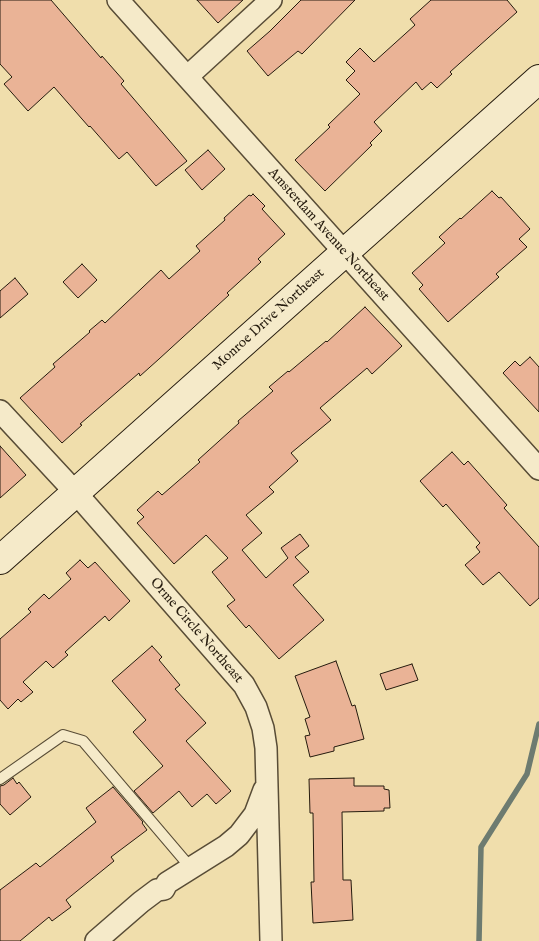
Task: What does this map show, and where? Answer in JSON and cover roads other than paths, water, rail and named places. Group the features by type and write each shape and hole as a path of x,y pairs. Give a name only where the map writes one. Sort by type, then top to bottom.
{"main road":[{"name":"Monroe Drive Northeast","path":"0,560 539,79"}],"street":[{"name":"Amsterdam Avenue Northeast","path":"118,0 539,469"},
{"path":"187,77 271,0"},
{"name":"Orme Circle Northeast","path":"0,411 76,493 244,685 256,708 263,728 267,781 255,814 239,835 226,846 167,883 164,889 157,890 96,941"},
{"path":"267,781 271,941"}],"lane":[{"path":"0,778 63,735 83,741 191,868"}],"waterway":[{"path":"479,941 481,847 527,774 539,724"}]}
